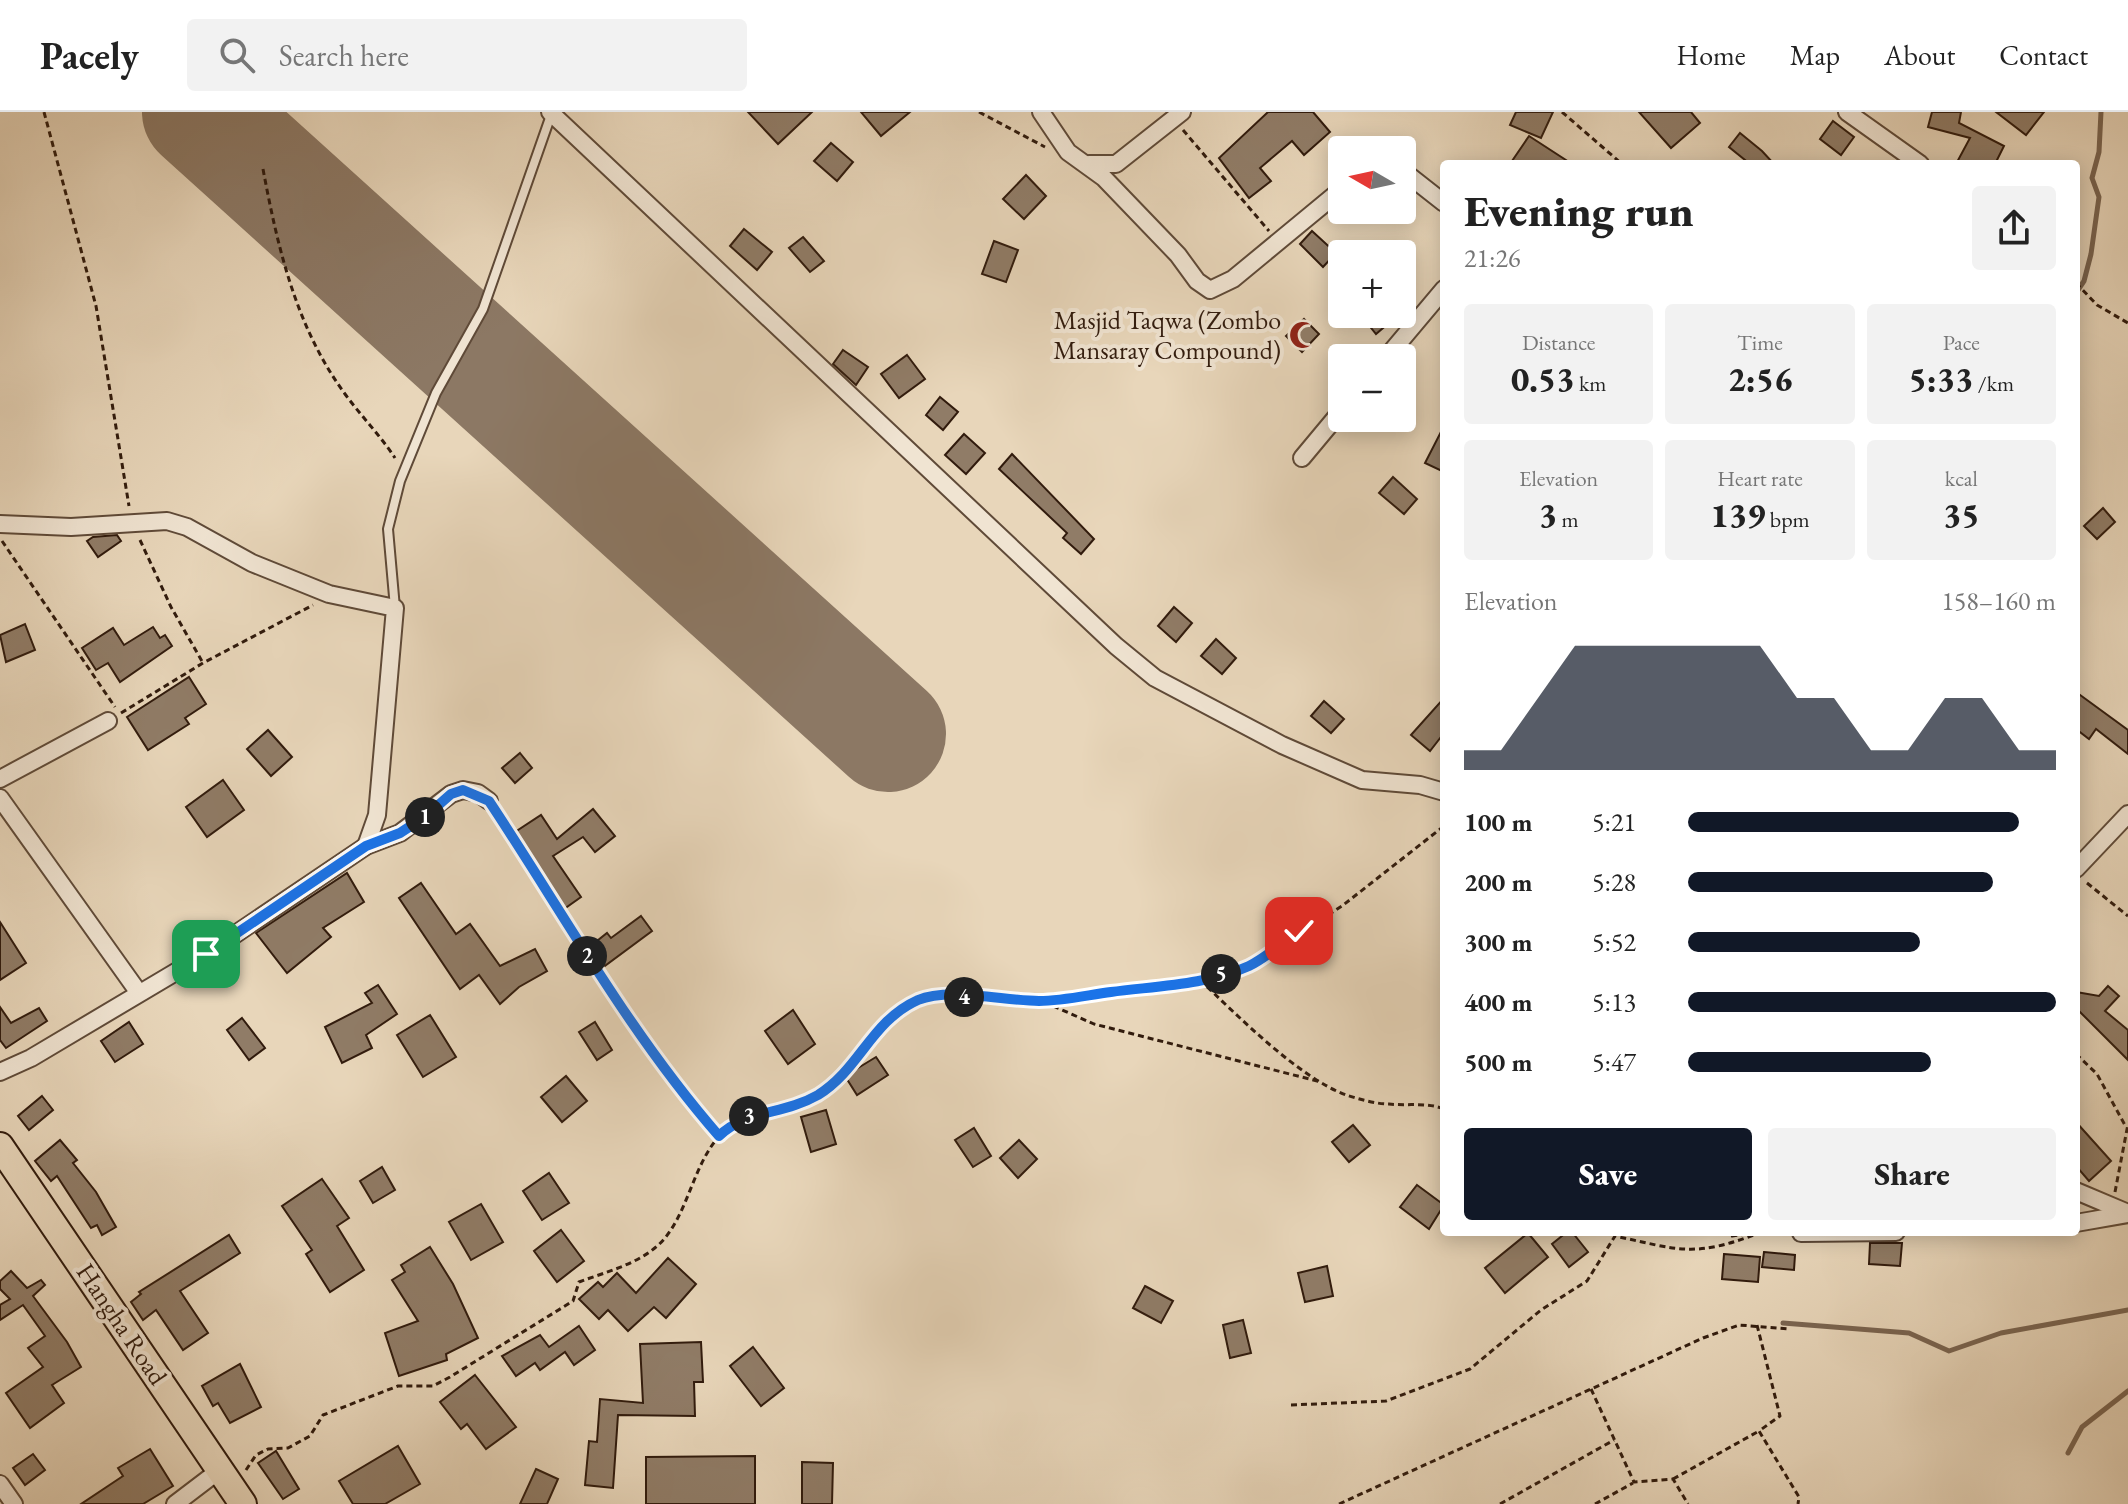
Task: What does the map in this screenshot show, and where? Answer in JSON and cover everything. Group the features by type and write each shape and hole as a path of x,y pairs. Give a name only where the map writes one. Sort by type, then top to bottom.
{"highway":[{"name":"Hangha Road","path":"0,1146 233,1487"}],"street":[{"path":"1041,112 1068,152 1089,164 1154,229 1197,281 1210,290 1233,279 1276,240 1328,200"},
{"path":"1847,112 1914,160"},
{"path":"551,113 1116,646 1155,678 1234,722 1362,780 1420,785 1440,791"},
{"path":"1089,164 1116,164 1178,116"},
{"path":"1416,181 1440,200"},
{"path":"1398,344 1440,294"},
{"path":"1302,458 1328,427"},
{"path":"0,524 71,527 167,521 187,527 241,559 329,594 395,608 377,815 366,846"},
{"path":"0,779 108,721"},
{"path":"0,1072 31,1058 206,954 366,846 400,833 451,794 463,790 489,801"},
{"path":"0,798 139,993"},
{"path":"2081,876 2128,814"},
{"path":"2080,1192 2113,1203 2128,1213"},
{"path":"2080,1222 2128,1213"},
{"path":"0,1484 14,1504"},
{"path":"175,1504 233,1487"}],"lane":[{"path":"395,608 388,529 400,481 436,393 483,309 551,113"}],"path":[{"path":"44,112 96,306 131,521 171,607 203,663"},
{"path":"979,112 1032,142 1068,152"},
{"path":"1562,112 1617,160"},
{"path":"1178,116 1276,240"},
{"path":"263,169 275,234 290,288 308,332 345,393 395,458 400,481"},
{"path":"2080,287 2128,323"},
{"path":"0,538 119,714 203,663 301,614 329,594"},
{"path":"489,801 618,1004 684,1095 719,1136"},
{"path":"233,1487 256,1455 268,1449 288,1448 310,1436 323,1415 398,1386 433,1386 573,1301 579,1282 634,1262 665,1238 719,1136 728,1127 750,1116 795,1108 825,1090 847,1070 880,1024 920,999 964,997 1041,1001 1200,980 1250,966 1342,906 1440,829"},
{"path":"2081,876 2128,916"},
{"path":"1200,980 1256,1032 1321,1082 1344,1094 1385,1104 1440,1107"},
{"path":"1041,1001 1094,1024 1321,1082"},
{"path":"2080,1058 2097,1074 2127,1125 2113,1203"},
{"path":"1291,1405 1386,1401 1470,1369 1541,1310 1587,1281 1615,1236 1684,1251 1718,1248 1751,1236"},
{"path":"1595,1504 1634,1482 1673,1479 1780,1416 1757,1324"},
{"path":"1339,1504 1703,1338 1739,1325 1757,1324 1789,1329"},
{"path":"1591,1389 1634,1482"},
{"path":"1759,1431 1799,1497 1798,1504"},
{"path":"1500,1504 1614,1440"},
{"path":"1673,1479 1688,1504"}],"building":[{"path":"748,112 812,112 778,144"},
{"path":"861,112 910,112 881,136"},
{"path":"1268,112 1313,112 1330,132 1304,155 1292,141 1260,168 1271,181 1249,198 1219,158"},
{"path":"1516,112 1553,112 1541,138 1510,125"},
{"path":"1639,112 1691,112 1700,123 1671,148"},
{"path":"1932,112 1961,112 1959,123 2004,146 1997,160 1958,160 1970,138 1928,127"},
{"path":"1996,112 2044,112 2026,135"},
{"path":"1833,121 1854,137 1841,155 1820,139"},
{"path":"1740,133 1770,160 1745,160 1729,147"},
{"path":"1529,136 1566,160 1513,160"},
{"path":"831,143 853,162 837,181 814,161"},
{"path":"1026,175 1046,196 1024,219 1003,199"},
{"path":"744,229 772,252 757,270 730,246"},
{"path":"1312,231 1328,246 1328,262 1323,267 1300,244"},
{"path":"803,237 824,261 810,272 789,248"},
{"path":"994,241 1018,250 1006,282 982,274"},
{"name":"Masjid Taqwa (Zombo Mansaray Compound)","path":"1304,319 1319,334 1302,352 1286,336"},
{"path":"843,350 868,367 856,385 833,364"},
{"path":"907,355 925,379 899,398 881,374"},
{"path":"940,397 958,412 943,430 926,415"},
{"path":"964,434 985,453 966,474 945,455"},
{"path":"1440,434 1440,470 1425,463"},
{"path":"1012,454 1094,539 1081,554 1063,538 1067,533 999,469"},
{"path":"1393,477 1417,499 1404,514 1379,493"},
{"path":"2103,508 2115,522 2097,539 2084,526"},
{"path":"117,535 121,541 98,557 87,541 93,537"},
{"path":"1174,607 1192,623 1176,642 1158,626"},
{"path":"25,624 35,650 6,662 0,635"},
{"path":"153,627 160,638 165,635 172,646 120,682 108,663 96,670 82,648 113,628 124,645"},
{"path":"1216,639 1236,658 1222,674 1201,656"},
{"path":"189,677 206,704 185,718 189,724 148,750 127,717"},
{"path":"2080,695 2128,730 2128,754 2096,729 2089,739 2080,732"},
{"path":"1324,701 1344,719 1331,733 1311,716"},
{"path":"1440,702 1440,738 1430,751 1411,735"},
{"path":"268,730 292,757 271,776 247,749"},
{"path":"520,753 532,768 515,783 502,768"},
{"path":"223,780 244,810 207,837 186,807"},
{"path":"593,809 615,836 595,852 583,837 553,856 581,897 564,909 515,832 541,815 557,839"},
{"path":"347,873 364,902 323,928 331,937 287,973 256,933"},
{"path":"421,883 456,934 470,924 500,966 535,949 547,971 519,987 500,1004 479,975 460,989 399,898"},
{"path":"641,916 652,931 602,968 587,949 607,933 611,938"},
{"path":"0,922 26,963 0,980"},
{"path":"378,985 397,1014 366,1035 372,1048 342,1063 325,1027 372,1003 365,993"},
{"path":"2108,986 2119,996 2105,1011 2128,1030 2128,1060 2080,1012 2080,993 2099,996"},
{"path":"0,1007 11,1023 39,1008 47,1021 6,1048 0,1040"},
{"path":"793,1010 815,1044 788,1064 765,1031"},
{"path":"430,1015 456,1057 423,1077 397,1035"},
{"path":"242,1018 265,1048 249,1060 227,1030"},
{"path":"129,1022 143,1044 115,1062 101,1041"},
{"path":"595,1022 612,1050 597,1060 579,1032"},
{"path":"876,1057 888,1075 857,1095 845,1076"},
{"path":"566,1076 587,1101 562,1122 541,1097"},
{"path":"42,1096 53,1110 29,1130 18,1116"},
{"path":"826,1110 836,1144 811,1152 801,1117"},
{"path":"1353,1125 1370,1145 1349,1162 1332,1142"},
{"path":"2080,1126 2111,1161 2089,1181 2080,1171"},
{"path":"974,1128 991,1156 973,1167 955,1140"},
{"path":"60,1140 77,1160 73,1163 96,1192 116,1227 102,1235 97,1225 91,1228 57,1176 51,1181 35,1161"},
{"path":"1019,1140 1037,1159 1018,1178 1000,1158"},
{"path":"382,1167 395,1190 373,1203 360,1181"},
{"path":"549,1173 569,1203 542,1220 523,1191"},
{"path":"322,1179 349,1218 337,1226 364,1270 330,1292 306,1254 312,1250 282,1206"},
{"path":"1417,1185 1440,1202 1440,1211 1429,1229 1400,1207"},
{"path":"481,1204 503,1242 471,1260 449,1222"},
{"path":"561,1230 584,1261 557,1282 534,1251"},
{"path":"229,1235 240,1253 180,1291 208,1333 183,1350 156,1310 143,1320 131,1302 141,1294 139,1292"},
{"path":"1524,1236 1530,1236 1548,1257 1505,1293 1485,1268"},
{"path":"1562,1236 1575,1236 1588,1252 1569,1267 1552,1244"},
{"path":"1870,1243 1902,1243 1900,1266 1869,1264"},
{"path":"430,1247 453,1284 478,1338 446,1354 447,1360 399,1376 385,1333 418,1321 392,1280 405,1272 401,1265"},
{"path":"1764,1252 1795,1255 1794,1270 1762,1267"},
{"path":"1724,1254 1760,1257 1758,1282 1722,1279"},
{"path":"668,1258 696,1284 666,1318 654,1307 628,1331 608,1310 599,1319 579,1299 598,1282 603,1287 617,1273 636,1293"},
{"path":"1327,1266 1333,1296 1305,1302 1298,1273"},
{"path":"11,1271 27,1288 41,1280 45,1285 33,1296 67,1342 81,1367 52,1385 64,1403 30,1428 6,1393 43,1367 28,1348 45,1336 23,1305 0,1320 0,1305 10,1299 0,1289 0,1281"},
{"path":"1145,1286 1173,1301 1161,1323 1133,1308"},
{"path":"1243,1320 1251,1353 1230,1358 1223,1325"},
{"path":"579,1326 595,1350 574,1365 565,1352 540,1370 535,1363 516,1376 502,1356 540,1335 549,1347"},
{"path":"701,1342 703,1382 694,1382 695,1416 618,1415 613,1488 585,1485 589,1441 597,1442 600,1399 643,1403 640,1344"},
{"path":"753,1347 784,1388 761,1406 730,1366"},
{"path":"240,1364 261,1407 230,1423 218,1403 213,1406 202,1386"},
{"path":"475,1375 516,1427 486,1449 467,1424 461,1429 440,1402"},
{"path":"398,1446 420,1484 385,1504 353,1504 339,1481"},
{"path":"150,1449 173,1486 143,1504 81,1504 123,1476 118,1468"},
{"path":"276,1451 299,1489 283,1499 258,1463"},
{"path":"33,1454 45,1470 25,1485 13,1468"},
{"path":"755,1456 755,1504 646,1504 646,1457"},
{"path":"802,1462 833,1463 832,1504 802,1504"},
{"path":"536,1469 558,1479 547,1504 520,1504"}],"waterway":[{"path":"2080,287 2091,254 2099,197 2092,178 2099,152 2101,112"},
{"path":"1783,1323 1909,1333 1949,1351 2001,1333 2128,1310"},
{"path":"2068,1453 2082,1427 2128,1391"}],"runway":[{"path":"200,112 888,734"}],"place":[{"name":"Masjid Taqwa (Zombo Mansaray Compound)","path":"1303,335"}],"route":[{"path":"206,954 366,846 400,833 451,794 463,790 478,793 489,801 538,874 626,1016 684,1095 719,1136 728,1127 750,1116 795,1108 825,1090 847,1070 880,1024 894,1012 920,999 964,997 1041,1001 1200,980 1250,966 1299,931"}]}
